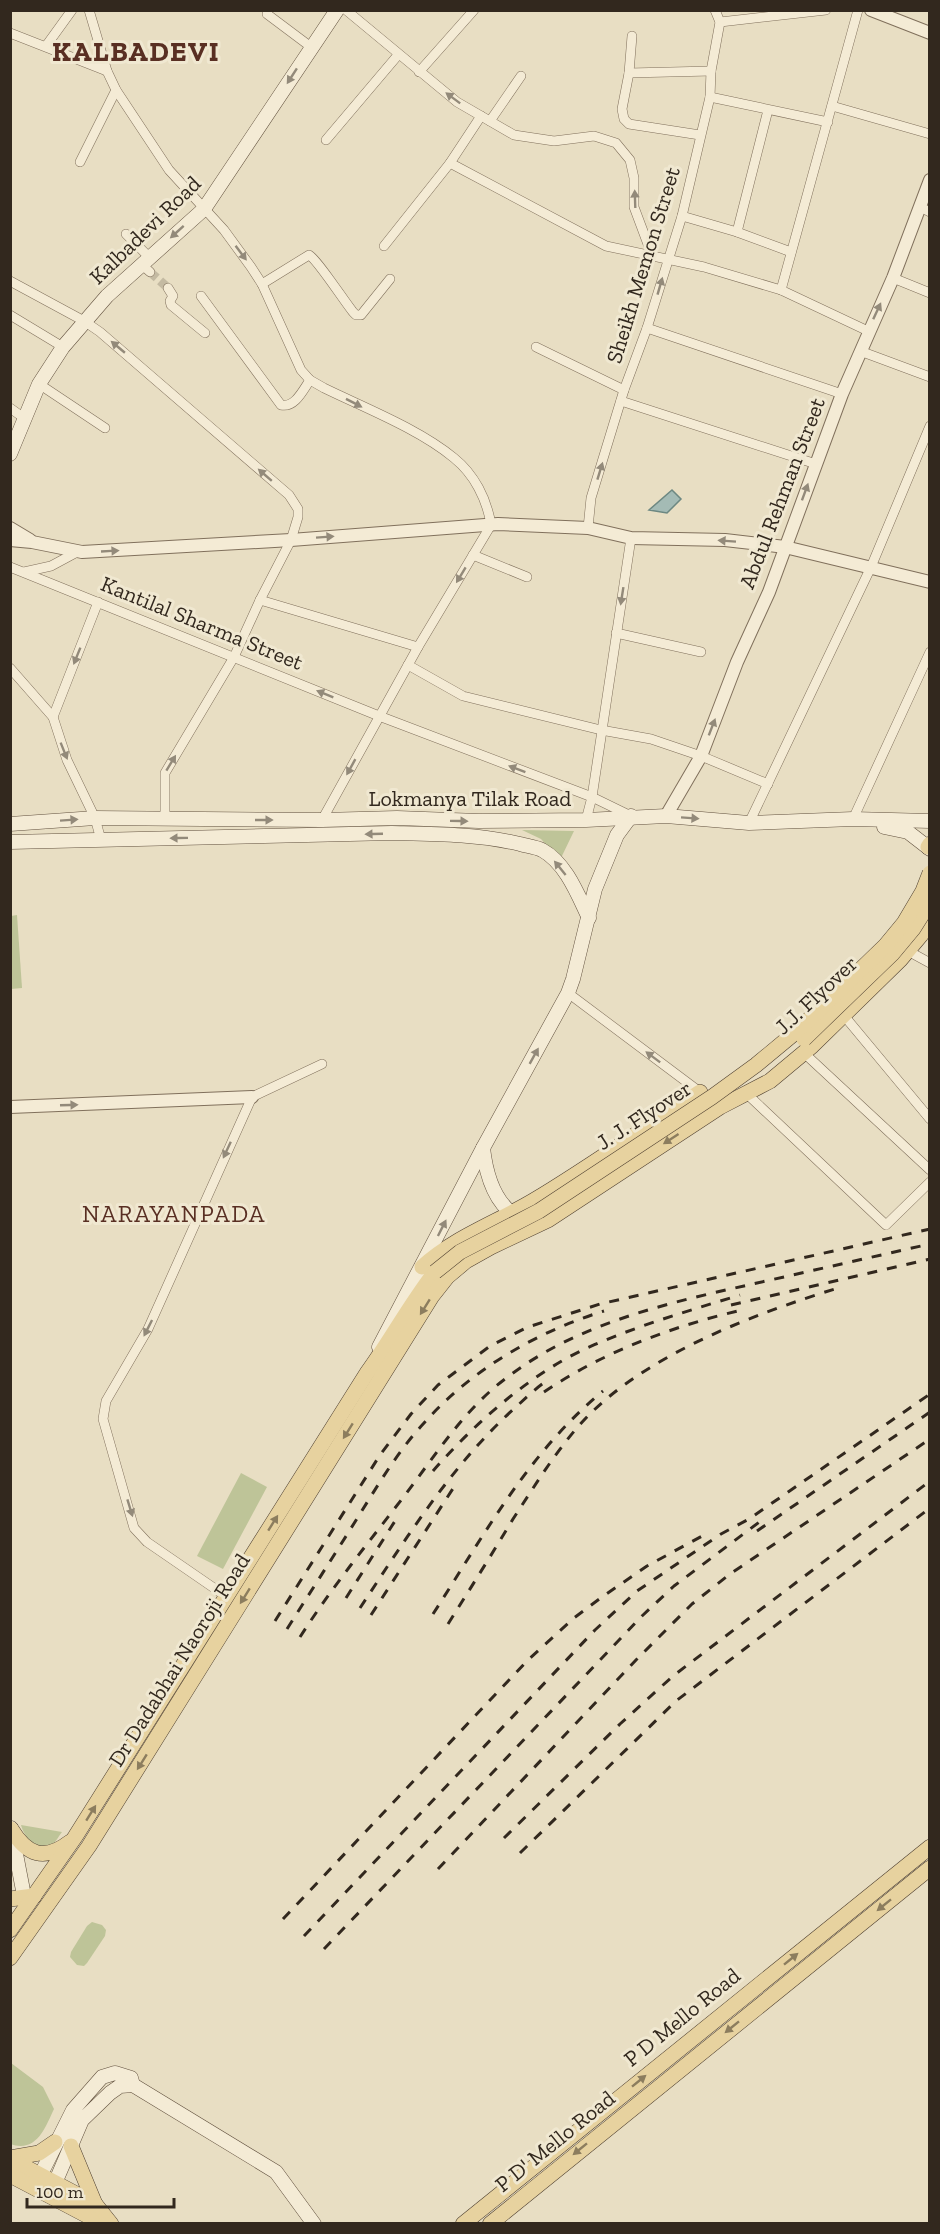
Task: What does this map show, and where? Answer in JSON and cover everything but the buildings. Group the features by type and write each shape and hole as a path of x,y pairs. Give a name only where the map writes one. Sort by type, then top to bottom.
{"main road":[{"name":"Kalbadevi Road","path":"10,454 39,384 63,347 107,296 146,265 204,209 337,10"},
{"name":"Lokmanya Tilak Road","path":"10,824 95,818 322,820 398,818 479,821 586,820 631,816 666,816 749,823 853,819 930,821"},
{"path":"429,1269 483,1148 568,993 595,888 617,835 631,816"},
{"path":"853,819 908,832 929,847"},
{"name":"Lokmanya Tilak Road","path":"10,842 392,833 501,840 542,850 556,862 570,881 589,918"},
{"name":"J. J. Flyover","path":"373,1377 385,1348 416,1297 429,1269 539,1211 712,1097 756,1065 797,1031 885,946 904,923 923,891 930,873"},
{"name":"J.J. Flyover","path":"742,1094 804,1039 893,953 913,929 930,902"},
{"path":"373,1377 447,1277 491,1247 548,1220 720,1107 770,1081 804,1053 908,951 930,921"},
{"path":"429,1269 454,1243 533,1201 700,1092"},
{"path":"483,1148 486,1171 493,1188 510,1213 525,1222 548,1220"},
{"name":"Dr Dadabhai Naoroji Road","path":"10,1958 24,1900 75,1837 227,1597 373,1377"},
{"name":"Dr Dadabhai Naoroji Road","path":"17,1923 39,1917 89,1846 373,1377"},
{"path":"11,1828 24,1900 39,1917"},
{"path":"11,1828 24,1848 37,1853 48,1853 59,1849 75,1837"},
{"name":"P D Mello Road","path":"463,2223 930,1846"},
{"name":"P D' Mello Road","path":"490,2223 930,1868"},
{"path":"40,2176 73,2110 102,2077 115,2073 123,2074 131,2078 133,2085"},
{"path":"49,2187 82,2120 120,2086 133,2085 276,2172 314,2223"},
{"path":"10,2158 39,2153 55,2142"},
{"path":"71,2146 90,2217"},
{"path":"10,2158 40,2176 49,2187 90,2217 111,2223"},
{"path":"10,2175 49,2187"}],"street":[{"path":"89,10 107,71 116,90 169,170 224,230 262,284 301,370 310,380 420,436 454,458 473,479 488,507 491,525 418,647 322,820"},
{"path":"346,10 458,102 514,135 554,141 594,136 616,143 630,159 634,178 634,207 652,255"},
{"path":"419,72 474,10"},
{"path":"715,10 720,22 826,10"},
{"path":"781,290 858,10"},
{"path":"871,10 893,14 930,33"},
{"path":"46,46 67,12"},
{"path":"267,14 311,47"},
{"name":"Sheikh Memon Street","path":"588,528 591,498 682,216 710,97 711,71 720,22"},
{"path":"10,33 107,71"},
{"path":"632,36 629,74 621,114 627,122 700,135"},
{"path":"326,140 398,55"},
{"path":"629,74 711,71"},
{"path":"384,246 521,76"},
{"path":"80,162 116,90"},
{"path":"710,97 828,122"},
{"path":"832,106 930,134"},
{"path":"737,232 768,110"},
{"path":"450,163 606,246 704,267 781,290 868,331"},
{"name":"Abdul Rehman Street","path":"666,816 701,756 737,662 769,592 842,394 868,331 925,210 930,180"},
{"path":"682,216 737,232 791,252"},
{"path":"126,234 146,265"},
{"path":"262,284 309,255 315,258 331,284 353,312 361,315 390,279"},
{"path":"893,278 930,293"},
{"path":"10,281 84,321 122,350 289,495 297,509 298,517 291,540 234,657 165,773 165,819"},
{"path":"168,288 173,296 170,301 171,305 204,333"},
{"path":"201,296 281,405 292,404 310,380"},
{"path":"10,315 63,347"},
{"path":"647,328 842,394"},
{"path":"536,347 624,390"},
{"path":"860,351 930,377"},
{"path":"39,384 105,428"},
{"path":"621,401 816,464"},
{"path":"10,408 24,418"},
{"path":"749,823 870,567 930,426"},
{"path":"10,540 32,542 77,552 291,540 491,525 588,528 631,538 725,540 785,547 930,582"},
{"path":"10,528 32,542"},
{"path":"586,820 592,797 631,538"},
{"path":"23,572 51,566 77,552"},
{"path":"473,555 527,577"},
{"name":"Kantilal Sharma Street","path":"10,567 379,716 592,797 631,816"},
{"path":"260,600 418,647"},
{"path":"52,717 98,602"},
{"path":"616,633 701,652"},
{"path":"853,819 930,652"},
{"path":"408,665 463,696 601,730 651,739 701,756 768,784"},
{"path":"10,668 52,717 68,760 95,818 101,840"},
{"path":"908,951 930,963"},
{"path":"823,992 930,1119"},
{"path":"568,993 700,1092"},
{"path":"804,1053 930,1170"},
{"path":"10,1107 252,1097 322,1064"},
{"path":"742,1094 886,1225 930,1182"},
{"path":"227,1597 147,1542 134,1528 103,1419 106,1401 148,1329 252,1097"}],"green space":[{"path":"522,830 574,831 560,860 541,839"},
{"path":"17,915 22,988 11,989 11,916"},
{"path":"241,1473 267,1487 223,1569 197,1556"},
{"path":"21,1825 62,1832 51,1846 44,1848 35,1845 27,1838"},
{"path":"92,1922 102,1925 106,1930 105,1936 87,1963 84,1966 77,1965 70,1957 71,1952 87,1926"},
{"path":"11,2063 43,2087 54,2109 39,2137 27,2145 10,2144"}],"water":[{"path":"672,490 681,499 667,513 649,510"}],"tunnel":[{"path":"150,272 168,288"}],"railway":[{"path":"275,1621 380,1455 411,1414 438,1385 490,1346 528,1327 600,1304 930,1229"},
{"path":"300,1637 351,1565 466,1416 493,1388 537,1357 566,1341 628,1316 725,1290 930,1244"},
{"path":"731,1305 930,1259"},
{"path":"448,1624 556,1455 585,1419 610,1396 639,1375 703,1339 772,1310 838,1288"},
{"path":"433,1471 485,1418 524,1386 566,1359 587,1348 662,1319 740,1295"},
{"path":"544,1392 590,1365 639,1342 690,1324 742,1310"},
{"path":"287,1629 389,1469 406,1445 442,1404 462,1386 506,1355 554,1330 604,1311"},
{"path":"360,1608 413,1528 452,1476 494,1428 548,1380"},
{"path":"433,1614 509,1496 530,1468 552,1440 603,1391"},
{"path":"304,1936 595,1630 637,1591 721,1534 749,1519 930,1394"},
{"path":"757,1531 930,1412"},
{"path":"438,1869 692,1604 730,1574 930,1439"},
{"path":"504,1838 620,1724 673,1676 930,1481"},
{"path":"371,1615 454,1487"},
{"path":"520,1853 676,1701 930,1508"},
{"path":"324,1949 642,1616 674,1586 762,1520"},
{"path":"346,1598 395,1521"},
{"path":"283,1919 527,1661 574,1618 647,1566 704,1535"}],"district":[{"name":"KALBADEVI","path":"136,51"},
{"name":"NARAYANPADA","path":"174,1213"}]}
